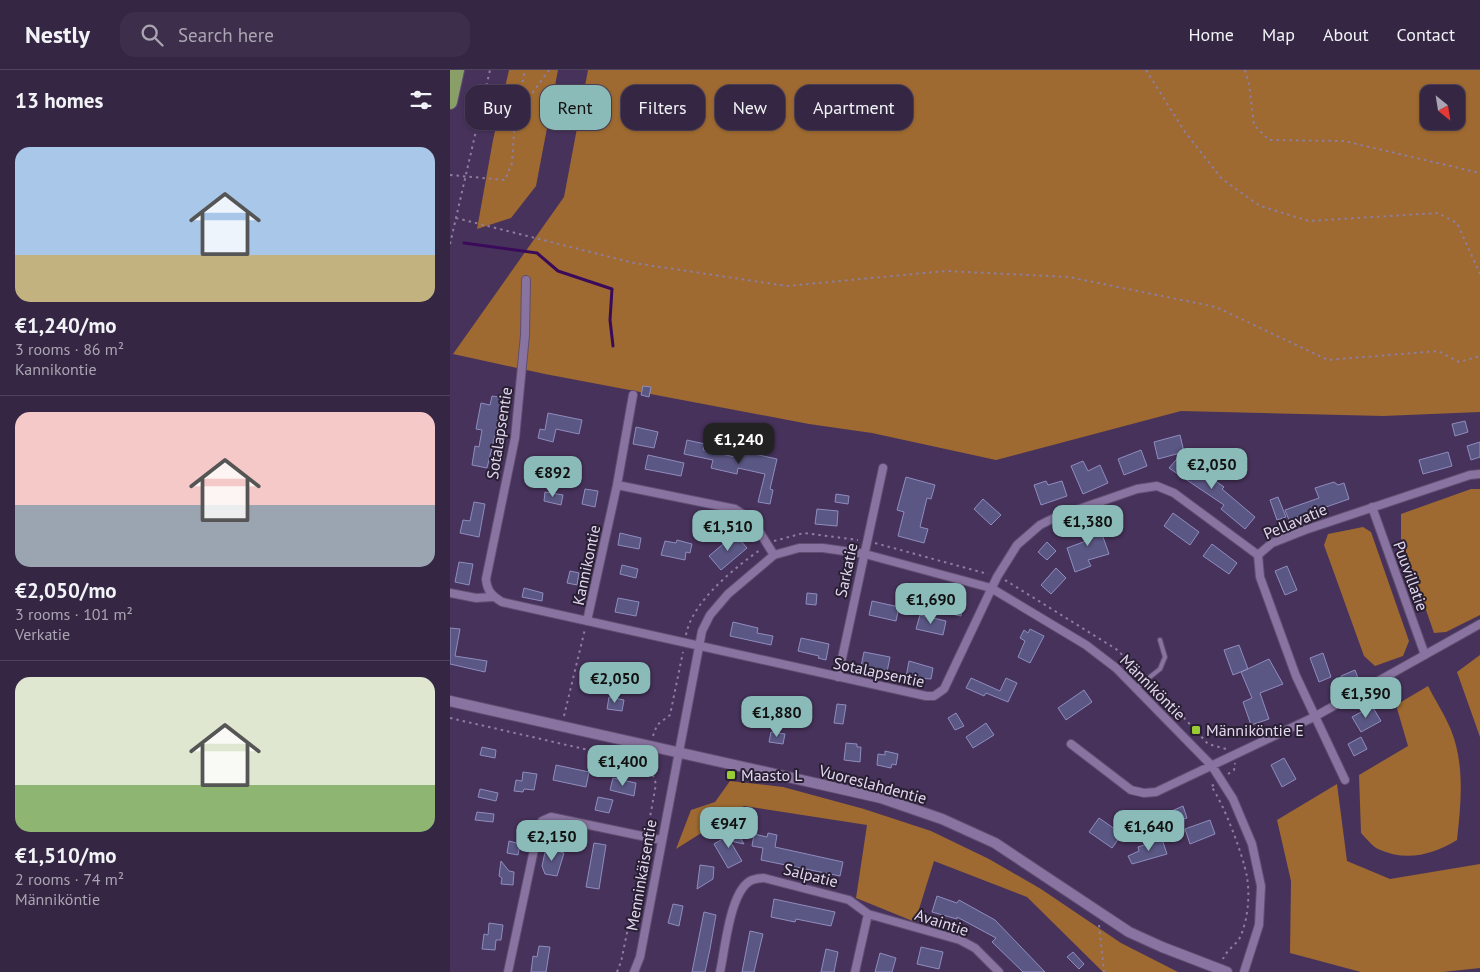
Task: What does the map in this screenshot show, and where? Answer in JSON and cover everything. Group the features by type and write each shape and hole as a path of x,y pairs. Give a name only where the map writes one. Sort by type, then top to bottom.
{"highway":[{"path":"450,102 457,70"}],"street":[{"name":"Sotalapsentie","path":"526,280 525,335 515,438 486,579 487,589 493,597 502,602 527,610 926,696 934,696 944,689 997,577 1017,545 1040,525 1056,517 1150,486 1164,488 1174,493 1258,555"},
{"name":"Kannikontie","path":"587,622 617,485 633,395"},
{"name":"Sarkatie","path":"838,677 883,468"},
{"name":"Pellavatie","path":"1345,780 1296,676 1287,646 1263,585 1258,555 1272,542 1372,507 1470,475 1480,474"},
{"path":"617,485 734,509 752,520 774,555"},
{"name":"Puuvillatie","path":"1372,507 1425,655"},
{"path":"678,754 702,631 710,616 728,594 774,555 799,548 823,548 864,554 992,588"},
{"name":"Männiköntie","path":"992,588 1104,658 1212,766 1221,779 1233,799 1252,844 1261,886 1260,925 1244,972"},
{"path":"450,593 476,598 493,597"},
{"path":"1071,744 1131,790 1144,793 1156,792 1314,717 1480,624"},
{"name":"Vuoreslahdentie","path":"450,701 678,754 881,798 942,819 994,843 1129,932 1223,971"},
{"name":"Menninkäisentie","path":"634,972 640,957 678,754"},
{"path":"508,972 539,826 542,821 551,817 661,840"},
{"name":"Salpatie","path":"720,972 734,905 740,892 751,880 764,878 849,900 868,914"},
{"path":"855,972 868,914"},
{"name":"Avaintie","path":"868,914 960,940 975,948 999,972"}],"lane":[{"path":"1136,688 1160,669 1165,657 1160,640"}],"path":[{"path":"450,244 490,70"},
{"path":"522,85 525,70"},
{"path":"530,96 549,70"},
{"path":"1146,70 1185,132 1222,179 1260,206 1309,221 1438,212 1456,223 1480,274"},
{"path":"1245,70 1249,84 1254,125 1268,140 1344,141 1480,173"},
{"path":"450,175 465,178 505,180 512,163 514,130"},
{"path":"456,218 634,264 787,286 946,271 1069,277 1216,307 1328,360 1438,351 1460,362 1480,356"},
{"path":"617,972 621,962 656,784 649,764 651,747 657,725 670,715 688,627 697,606 745,560 768,544 786,536 804,533 867,540 962,565 997,577 1026,591 1116,649 1147,678 1208,744 1228,749 1236,764 1234,770 1211,786 1223,809 1247,877 1248,905 1241,936 1226,950 1223,971"},
{"path":"561,726 587,622"},
{"path":"450,718 649,764"},
{"path":"1100,913 1099,931 1104,972"}],"shaded area":[{"path":"509,70 558,70 555,85 540,85 540,130 547,130 536,186 511,218 477,229 495,130 530,130 530,85 506,85"},
{"path":"588,70 1480,70 1480,412 1383,416 1181,411 996,460 872,433 809,424 545,374 453,354 564,197 577,130 611,130 611,85 585,85"},
{"path":"1471,489 1480,489 1480,615 1446,632 1434,633 1401,538 1401,514"},
{"path":"1363,527 1371,532 1409,641 1403,656 1375,666 1364,656 1324,545 1328,534"},
{"path":"1480,655 1480,737 1457,672"},
{"path":"1428,686 1451,730 1458,757 1461,799 1457,840 1438,850 1419,855 1409,856 1388,853 1371,844 1361,833 1359,775 1408,746 1396,705"},
{"path":"730,781 783,787 864,809 931,831 989,859 1041,889 1121,943 1178,972 1103,972 1027,897 934,861 915,922 856,898 867,825 744,806 676,849 691,810 715,802"},
{"path":"1337,784 1347,861 1390,879 1480,864 1480,968 1443,972 1361,972 1290,953 1291,881 1277,820"}],"building":[{"path":"643,386 651,387 649,397 641,395"},
{"path":"492,396 504,398 487,468 472,465 475,446 479,447 482,430 476,429 481,403 490,405"},
{"path":"548,413 582,420 579,434 556,429 553,442 538,438 540,429 545,430"},
{"path":"1465,421 1468,432 1455,436 1452,424"},
{"path":"636,427 658,432 654,448 633,444"},
{"path":"1180,435 1184,452 1158,459 1154,442"},
{"path":"687,440 705,444 703,450 735,457 736,450 777,459 770,489 773,490 770,504 758,502 765,474 738,468 737,474 711,468 713,460 684,454"},
{"path":"1480,442 1480,457 1471,460 1467,446"},
{"path":"1141,450 1147,466 1124,475 1118,459"},
{"path":"1448,452 1452,466 1423,474 1419,460"},
{"path":"1182,453 1192,462 1191,464 1224,487 1222,489 1255,517 1245,529 1221,509 1224,505 1169,468"},
{"path":"648,455 684,463 681,476 645,469"},
{"path":"1083,461 1088,471 1100,465 1108,483 1083,494 1071,466"},
{"path":"906,477 935,485 931,499 927,498 920,527 928,529 924,543 898,536 904,512 897,510"},
{"path":"1046,481 1048,485 1062,481 1067,496 1041,505 1034,485"},
{"path":"1334,482 1338,485 1344,483 1349,499 1289,520 1285,510 1319,498 1315,488"},
{"path":"585,489 598,491 595,507 582,504"},
{"path":"545,492 563,495 561,505 544,501"},
{"path":"836,494 849,496 848,504 835,502"},
{"path":"1278,497 1286,517 1277,520 1270,500"},
{"path":"983,499 1001,515 991,525 974,509"},
{"path":"474,502 485,504 479,537 460,533 463,520 470,521"},
{"path":"817,509 838,511 837,526 815,524"},
{"path":"1173,513 1199,532 1190,545 1164,526"},
{"path":"1097,520 1109,554 1088,560 1091,566 1075,572 1067,548 1086,541 1081,524"},
{"path":"620,533 641,538 639,549 618,545"},
{"path":"735,534 747,548 721,570 709,556"},
{"path":"677,540 692,544 690,553 686,552 685,560 661,555 665,541 676,543"},
{"path":"1047,542 1056,551 1047,560 1038,552"},
{"path":"1212,544 1237,563 1229,574 1203,556"},
{"path":"459,562 473,564 469,585 455,582"},
{"path":"622,565 638,569 636,578 620,574"},
{"path":"1287,566 1297,590 1285,595 1275,571"},
{"path":"1056,568 1066,578 1051,594 1041,585"},
{"path":"570,571 579,573 577,585 567,583"},
{"path":"524,588 543,593 542,601 522,597"},
{"path":"807,593 817,594 816,605 806,604"},
{"path":"618,598 639,602 636,616 615,612"},
{"path":"872,601 899,607 896,621 869,615"},
{"path":"954,601 963,603 961,616 952,614"},
{"path":"920,615 946,621 943,635 916,629"},
{"path":"733,622 758,628 757,633 773,636 771,645 730,636"},
{"path":"450,628 460,629 455,656 487,661 485,672 450,664"},
{"path":"1030,629 1044,636 1030,663 1018,657 1025,641 1020,638 1024,630 1028,633"},
{"path":"801,638 829,644 826,660 818,658 819,656 798,651"},
{"path":"1239,645 1248,669 1233,675 1224,650"},
{"path":"864,652 890,657 887,672 861,666"},
{"path":"1323,653 1331,677 1319,682 1310,658"},
{"path":"1269,659 1283,684 1260,693 1269,719 1251,725 1243,702 1252,698 1241,672"},
{"path":"909,661 933,668 931,679 906,677"},
{"path":"1355,670 1358,678 1344,684 1341,676"},
{"path":"971,678 1000,691 1006,678 1017,683 1008,702 986,693 984,696 966,688"},
{"path":"1084,690 1092,702 1066,720 1058,708"},
{"path":"609,697 624,700 622,711 607,709"},
{"path":"837,704 846,705 843,724 834,723"},
{"path":"1372,706 1381,721 1361,732 1352,717"},
{"path":"956,713 964,726 955,730 948,718"},
{"path":"986,723 994,735 973,748 966,737"},
{"path":"771,732 785,734 783,744 769,742"},
{"path":"1361,737 1367,749 1354,756 1348,744"},
{"path":"846,743 857,744 857,747 861,747 860,762 844,760"},
{"path":"482,747 496,750 495,758 480,755"},
{"path":"885,751 898,754 896,765 892,764 891,768 877,765 878,754 885,755"},
{"path":"1284,758 1296,779 1282,787 1271,765"},
{"path":"556,765 589,772 586,787 553,780"},
{"path":"523,772 537,774 534,790 514,791 516,780 522,781"},
{"path":"613,778 636,783 634,796 610,790"},
{"path":"480,789 498,793 496,801 478,797"},
{"path":"598,797 613,800 609,813 595,810"},
{"path":"1183,806 1187,818 1165,825 1167,830 1154,835 1149,821"},
{"path":"477,812 494,814 493,822 475,820"},
{"path":"1099,818 1122,834 1112,848 1089,832"},
{"path":"1210,820 1215,834 1190,844 1185,829"},
{"path":"736,831 744,844 730,841 742,861 728,868 714,844"},
{"path":"768,833 777,835 775,847 843,862 840,876 761,860 763,848 752,846 754,834 767,837"},
{"path":"567,838 579,840 577,851 565,849"},
{"path":"1162,839 1167,854 1132,864 1128,856 1139,851 1138,847"},
{"path":"509,841 520,844 518,855 507,853"},
{"path":"594,843 606,845 599,889 586,887"},
{"path":"546,848 564,853 557,876 545,874 542,866"},
{"path":"501,861 509,871 514,872 513,885 501,884 502,878 499,876"},
{"path":"700,865 714,867 713,879 697,889"},
{"path":"937,896 957,903 959,900 995,920 1045,972 1023,972 992,942 996,938 957,917 957,919 932,912"},
{"path":"774,899 835,912 831,926 796,919 795,922 771,917"},
{"path":"673,904 683,906 679,926 668,923"},
{"path":"704,912 716,915 710,949 705,972 692,972"},
{"path":"489,923 503,925 501,940 496,940 495,950 482,949 484,934 488,935"},
{"path":"750,931 763,934 754,972 742,972"},
{"path":"539,946 550,947 546,972 531,972 533,956 537,957"},
{"path":"921,947 943,952 939,969 917,964"},
{"path":"826,949 838,952 834,972 821,972"},
{"path":"1073,952 1084,964 1079,969 1067,957"},
{"path":"880,953 896,958 892,972 875,972"}],"waterway":[{"path":"464,243 537,253 558,271 612,289 610,320 613,346"}],"place":[{"name":"Männiköntie E","path":"1196,730"},
{"name":"Maasto L","path":"731,775"}]}
